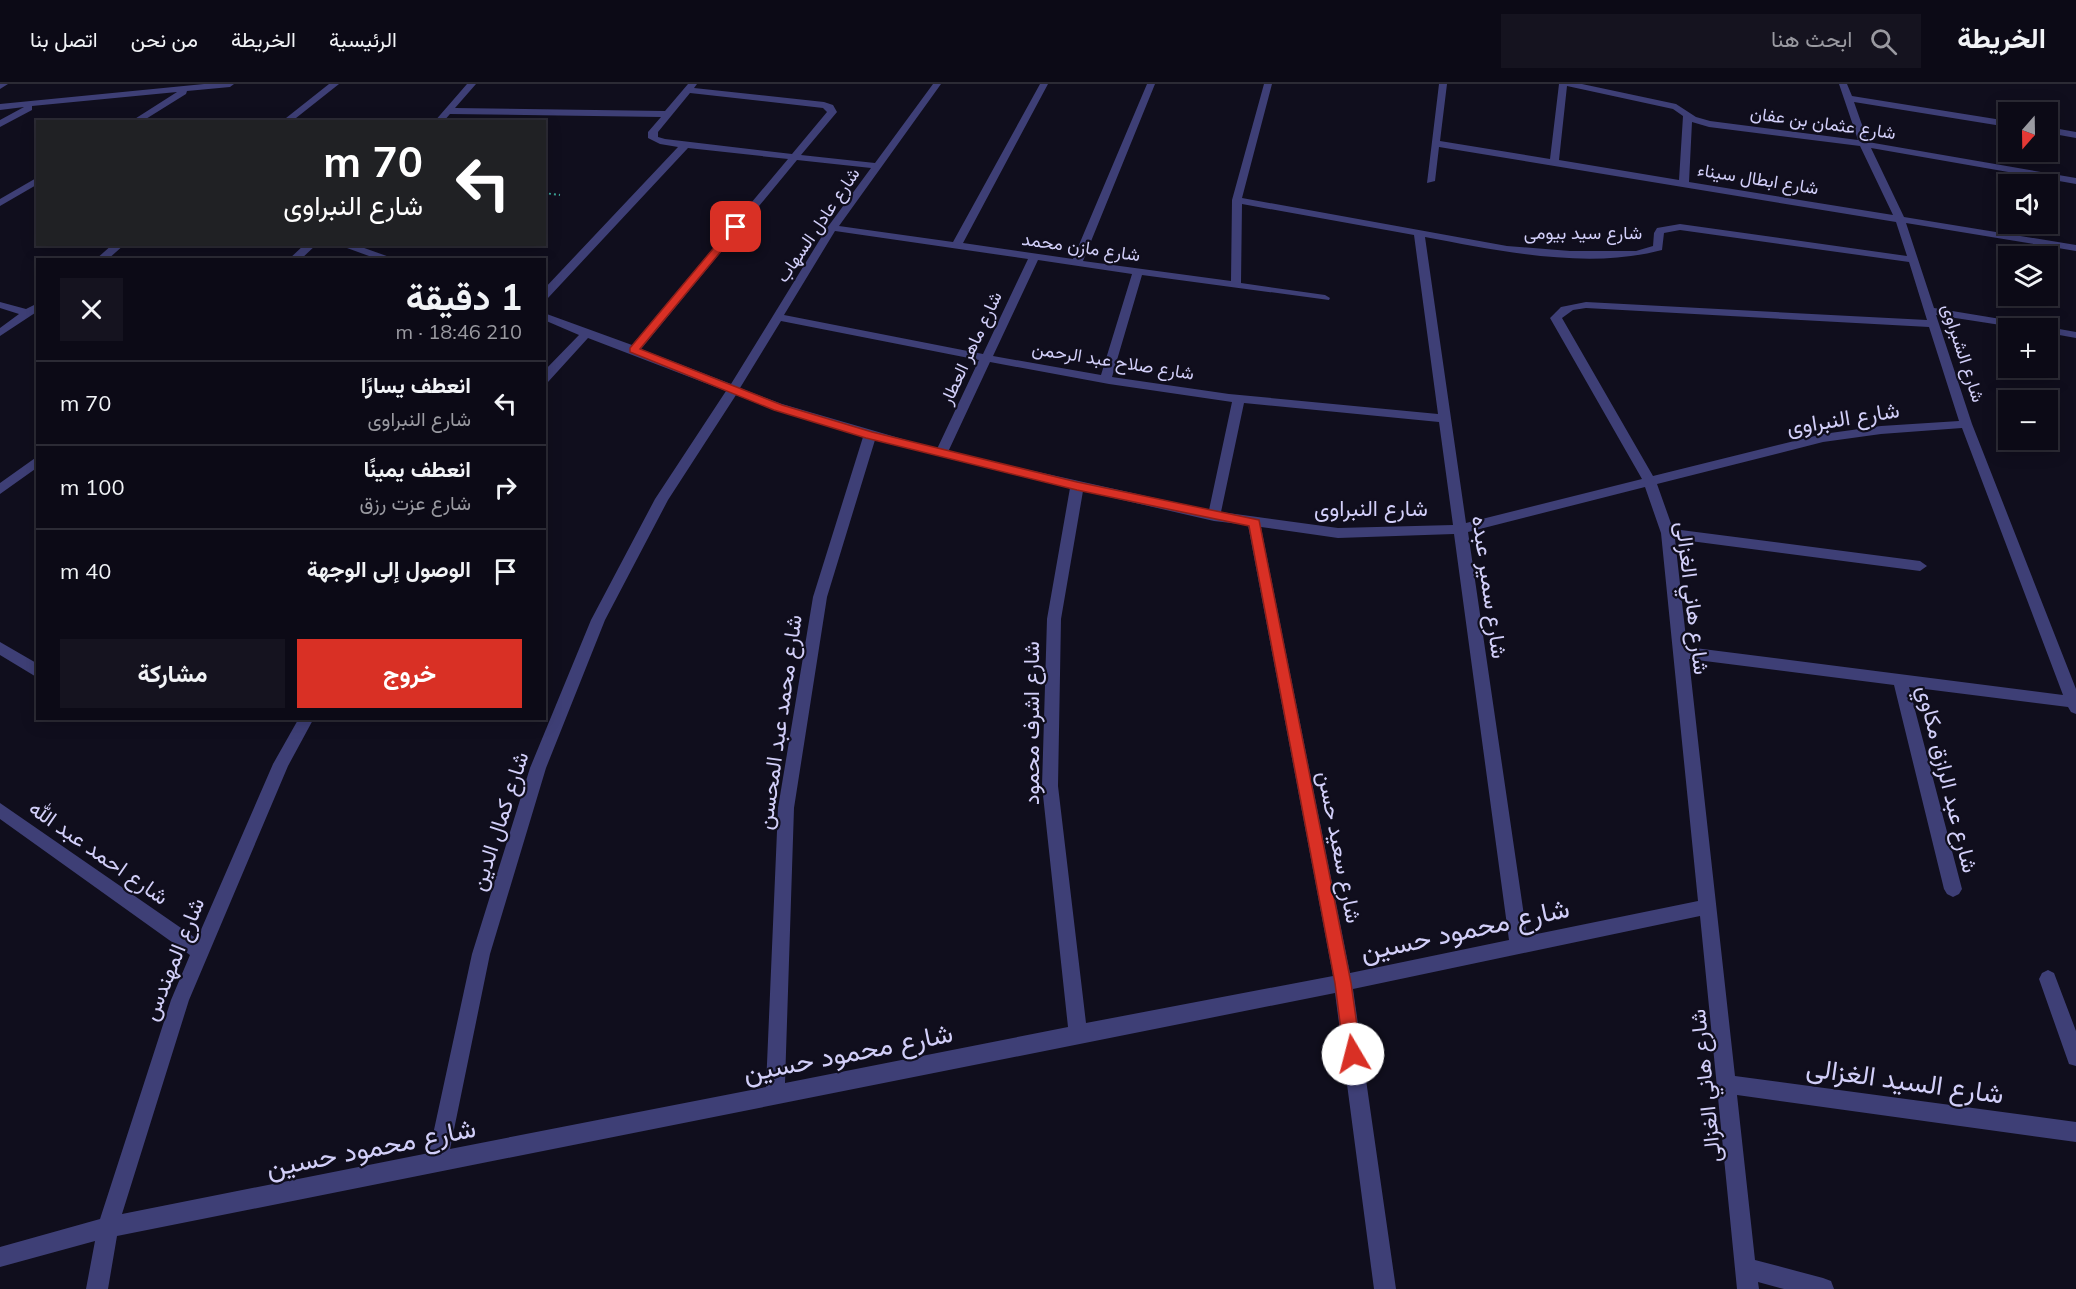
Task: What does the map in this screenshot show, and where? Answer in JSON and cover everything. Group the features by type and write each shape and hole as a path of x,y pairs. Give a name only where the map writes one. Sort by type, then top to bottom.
{"street":[{"path":"0,86 4,84"},
{"path":"129,94 146,84"},
{"path":"0,107 231,84"},
{"path":"288,120 335,84"},
{"path":"440,120 472,84"},
{"name":"شارع عادل السهاب","path":"733,390 832,228 937,84"},
{"path":"957,245 1044,84"},
{"path":"1077,262 1151,84"},
{"path":"1236,285 1238,200 1268,84"},
{"path":"1430,181 1443,84"},
{"path":"1554,163 1563,84"},
{"name":"شارع عثمان بن عفان","path":"1570,84 1670,105 1709,124 1863,144 2076,181"},
{"name":"شارع الشبراوى","path":"1680,652 2075,705 1966,424 1900,219 1863,144 1843,84"},
{"path":"634,350 795,157 832,112 830,107 824,105 690,87 653,132 653,138 686,145 795,157 877,166"},
{"path":"137,120 188,88"},
{"path":"1847,98 1998,122"},
{"path":"0,124 37,104"},
{"path":"449,111 667,114"},
{"path":"1684,184 1688,115"},
{"path":"2058,132 2076,135"},
{"name":"شارع ابطال سيناء","path":"1435,143 2076,248"},
{"path":"546,294 686,145"},
{"path":"0,203 36,181"},
{"name":"شارع سيد بيومى","path":"1238,200 1507,249 1570,254 1636,254 1658,248 1661,230 1680,227 1914,261"},
{"name":"شارع مازن محمد","path":"832,228 1325,298"},
{"name":"شارع سمير عبده","path":"1419,234 1519,945"},
{"path":"102,258 118,246"},
{"path":"295,258 310,246"},
{"path":"348,246 386,258"},
{"name":"شارع ماهر العطار","path":"941,454 1034,257"},
{"path":"1106,379 1138,272"},
{"path":"0,305 33,310"},
{"name":"شارع هاني الغزالى","path":"1747,1279 1668,533 1650,482 1556,318 1566,308 1586,305 1931,317"},
{"path":"0,333 33,310"},
{"name":"شارع النبراوى","path":"546,317 778,407 870,435 941,454 1214,516 1338,533 1461,529 1823,438 1881,430 1966,424"},
{"path":"1931,317 1998,324"},
{"name":"شارع صلاح عبد الرحمن","path":"777,318 986,359 1106,379 1239,399 1446,419"},
{"path":"2058,332 2076,335"},
{"path":"546,377 586,334"},
{"name":"شارع كمال الدين","path":"438,1163 481,954 538,768 598,620 662,499 733,390"},
{"path":"1214,516 1239,399"},
{"name":"شارع محمد عبد المحسن","path":"775,1095 786,808 820,597 870,435"},
{"path":"0,490 36,462"},
{"name":"شارع اشرف محمود","path":"1077,486 1054,619 1050,786 1078,1034"},
{"name":"شارع سعيد حسن","path":"1254,523 1343,983 1385,1289"},
{"path":"1668,533 1920,566"},
{"path":"0,648 36,671"},
{"name":"شارع عبد الرازق مكاوي","path":"1900,680 1953,890"},
{"name":"شارع المهندس","path":"97,1289 108,1227 180,1000 281,764 306,720"},
{"name":"شارع احمد عبد الله","path":"0,810 201,952"},
{"name":"شارع محمود حسين","path":"0,1257 108,1227 1343,983 1707,907"},
{"path":"2048,979 2076,1057"},
{"name":"شارع السيد الغزالى","path":"1726,1084 2076,1132"},
{"path":"1747,1279 1823,1289"}],"path":[{"path":"546,193 560,195"}],"route":[{"path":"736,227 634,350 778,407 870,435 1077,486 1254,523 1343,983 1353,1054"}]}
